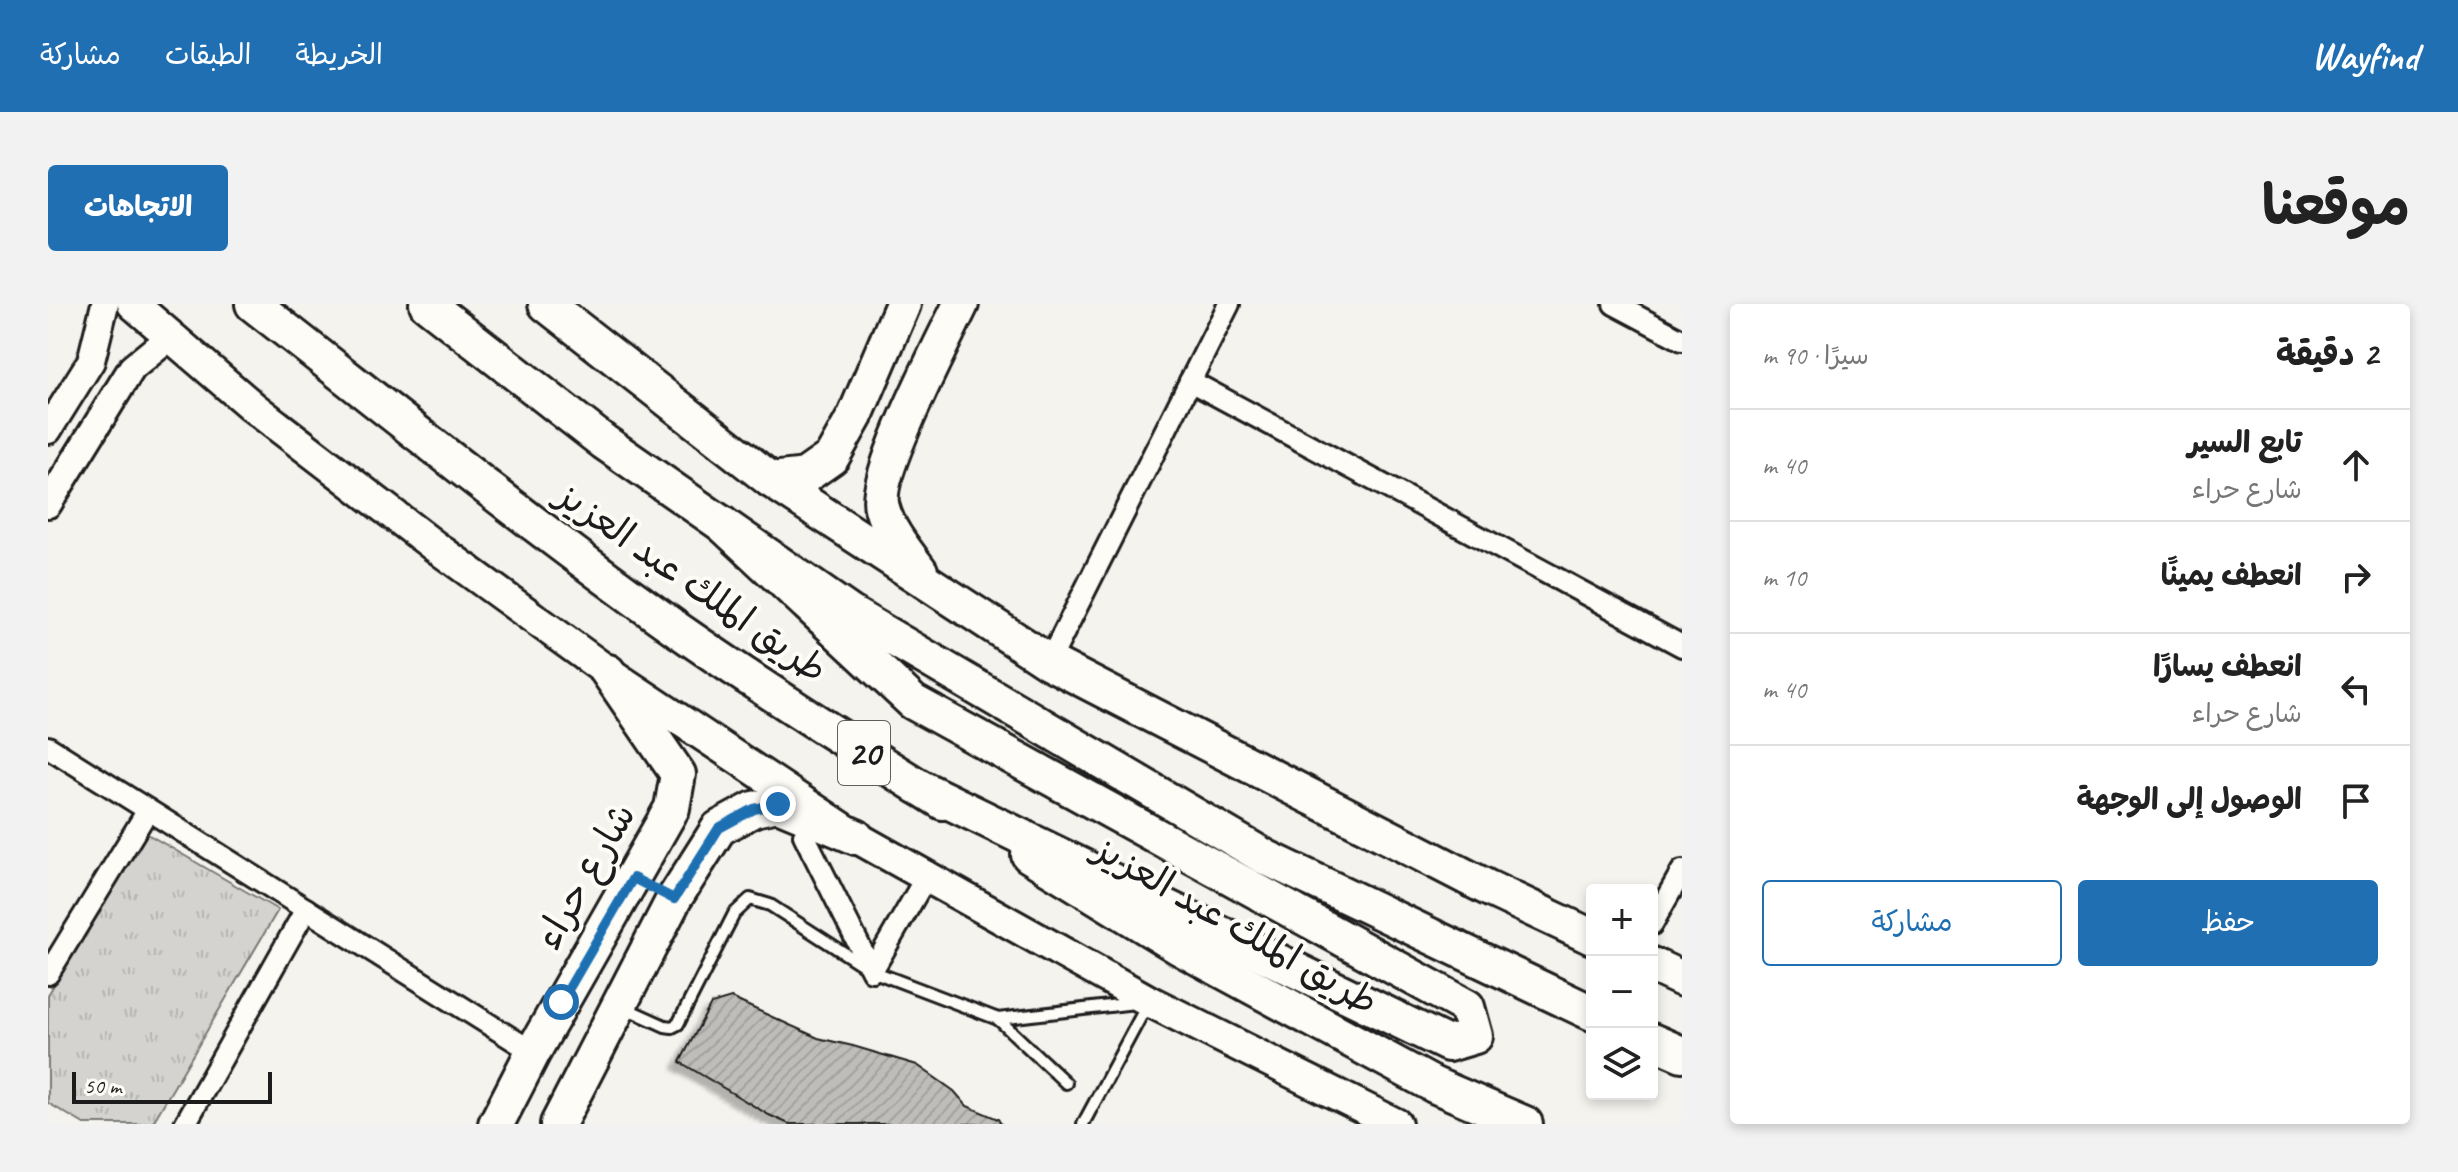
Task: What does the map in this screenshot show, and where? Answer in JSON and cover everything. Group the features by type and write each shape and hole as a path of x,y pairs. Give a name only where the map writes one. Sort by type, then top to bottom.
{"main road":[{"path":"133,304 253,407 433,545 608,672 856,837 1149,1001 1396,1124"},
{"name":"طريق الملك عبد العزيز","path":"253,304 490,490 678,630 857,749 1179,947 1434,1085 1525,1124"},
{"name":"طريق الملك عبد العزيز","path":"427,304 604,442 850,613 1265,857 1586,1010"},
{"path":"546,304 771,480 1049,662 1488,888 1586,934"},
{"path":"771,480 805,476 832,457 855,416 904,304 956,314 889,457 880,506 900,544 929,584"},
{"path":"721,523 913,702 1467,1007 1475,1036 1448,1044 917,786"},
{"name":"شارع حراء","path":"496,1124 533,1052 672,808 678,774 608,672"},
{"path":"558,1124 674,899 719,828 754,809 778,804 856,837"},
{"path":"633,878 674,899"},
{"path":"1658,968 1682,979"},
{"path":"1658,1044 1682,1054"}],"street":[{"path":"48,430 91,361 105,304"},
{"path":"1049,662 1229,304"},
{"path":"1614,304 1682,340"},
{"path":"48,504 132,368 171,336"},
{"path":"85,369 116,394"},
{"path":"1190,381 1682,646"},
{"path":"48,747 533,1052"},
{"path":"48,974 148,810"},
{"path":"804,835 872,971"},
{"path":"1658,913 1682,871"},
{"path":"872,971 926,877"},
{"path":"185,1124 306,909"}],"lane":[{"path":"619,1005 665,1026 678,1024 734,914 750,899 770,905 872,971 998,1019 1066,1083"},
{"path":"998,1019 1149,1001"},
{"path":"1083,1124 1149,1001"}],"green space":[{"path":"144,832 278,910 152,1124 84,1124 48,1103 48,995"}],"building":[{"path":"731,998 818,1038 917,1065 954,1091 967,1106 998,1119 1001,1124 789,1124 769,1115 680,1062 711,1004"}],"route":[{"path":"561,1002 633,878 674,899 719,828 754,809 778,804"}]}
